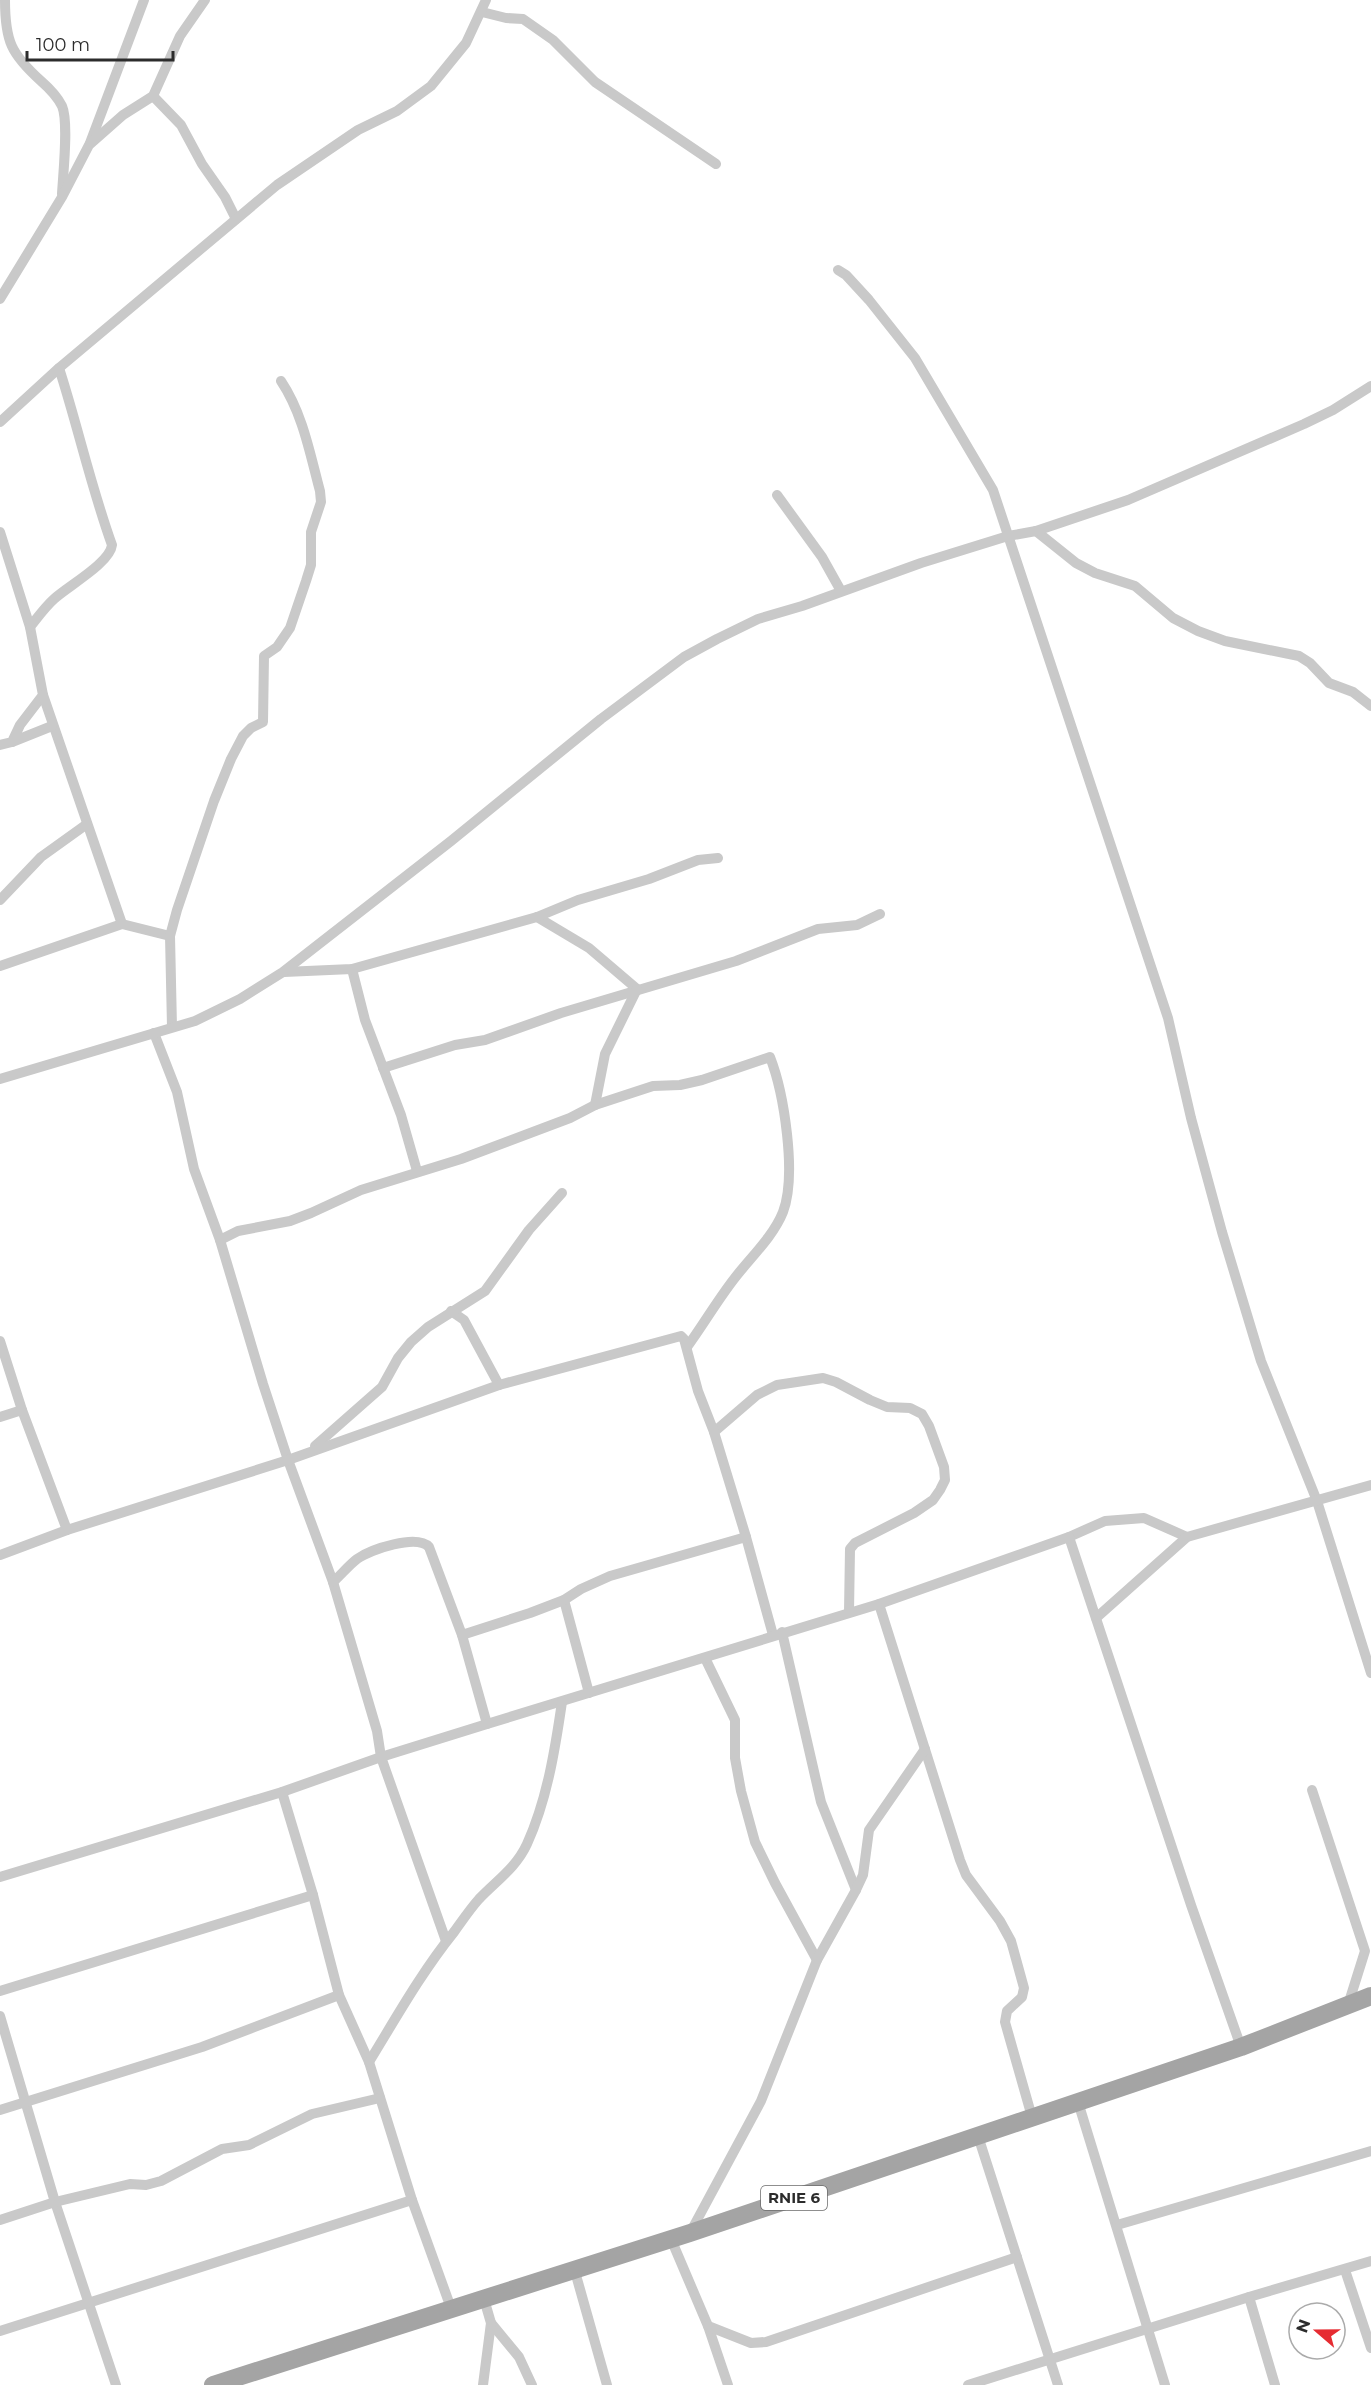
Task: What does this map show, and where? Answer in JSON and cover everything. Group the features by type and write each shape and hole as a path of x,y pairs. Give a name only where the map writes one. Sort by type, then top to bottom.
{"main road":[{"name":"RNIE 6","path":"213,2385 574,2268 690,2233 1241,2047 1371,1996"}],"street":[{"path":"5,0 6,28 18,60 52,91 63,107 65,130 62,197"},
{"path":"0,299 62,197 89,145 144,0"},
{"path":"89,145 123,115 153,96 180,36 205,0"},
{"path":"0,422 59,368 277,185 358,130 397,111 431,86 466,43 486,0"},
{"path":"482,12 506,18 524,19 553,40 595,82 716,164"},
{"path":"153,96 181,125 236,219"},
{"path":"838,270 846,275 869,300 915,358 993,490 1012,554 1168,1018 1191,1118 1261,1361 1317,1501 1371,1672"},
{"path":"30,627 55,598 109,553 112,545 99,510 87,457 59,368"},
{"path":"172,1027 170,936 177,910 225,772 243,736 251,728 263,723 264,656 277,647 290,628 311,565 311,532 321,502 320,492 302,425 281,381"},
{"path":"0,1079 195,1021 240,999 283,972 451,841 601,719 684,657 758,619 1008,536 1035,531 1128,500 1304,424 1333,410 1371,386"},
{"path":"777,495 822,557 841,591"},
{"path":"1035,531 1076,563 1095,573 1135,586 1173,618 1224,641 1299,656 1310,663 1329,683 1353,692 1371,706"},
{"path":"0,532 30,627 43,695 52,726 66,758 122,924"},
{"path":"12,742 20,725 43,695"},
{"path":"0,745 52,726"},
{"path":"0,900 41,857 87,824"},
{"path":"283,972 352,969 537,917 578,900 649,879 698,860 717,858"},
{"path":"383,1068 455,1045 485,1040 637,989 736,961 818,929 857,925 880,914"},
{"path":"537,917 589,948 637,989"},
{"path":"0,966 122,924 170,936"},
{"path":"352,969 365,1020 401,1115 417,1171"},
{"path":"595,1105 605,1054 637,989"},
{"path":"154,1033 177,1092 194,1169 220,1240 288,1460 333,1582 377,1731 381,1757 446,1941"},
{"path":"220,1240 238,1231 290,1221 361,1190 479,1153 570,1118 595,1105 653,1086 702,1080 770,1057 778,1076 789,1161 788,1192 783,1211 774,1229 732,1282 687,1347"},
{"path":"308,1452 382,1386 398,1358 411,1342 451,1311 485,1291 529,1230 562,1193"},
{"path":"451,1311 464,1320 500,1385"},
{"path":"0,1555 67,1530 288,1460 500,1385 677,1336 684,1339 687,1347 698,1391 714,1432 778,1634 822,1802 856,1890"},
{"path":"0,1341 22,1410 67,1530"},
{"path":"714,1432 757,1395 777,1385 823,1378 887,1407 910,1408 922,1414 936,1442 944,1467 945,1480 933,1500 855,1543 850,1550 849,1612"},
{"path":"0,1417 22,1410"},
{"path":"1096,1618 1187,1537 1371,1485"},
{"path":"0,1877 282,1792 381,1757 879,1604 1069,1537 1105,1521 1144,1518 1187,1537"},
{"path":"462,1635 564,1600 581,1589 610,1576 746,1537"},
{"path":"1069,1537 1241,2047"},
{"path":"333,1582 357,1559 370,1552 414,1541 425,1542 429,1547 462,1635 487,1724"},
{"path":"564,1600 589,1693"},
{"path":"879,1604 966,1875 1000,1921 1011,1941 1024,1988 1022,1996 1007,2011 1005,2022 1032,2117"},
{"path":"705,1658 735,1720 735,1758 741,1791 755,1842 817,1960"},
{"path":"369,2062 411,1991 446,1941 480,1899 501,1881 516,1863 526,1845 539,1812 555,1752 562,1702"},
{"path":"690,2233 761,2101 789,2036 817,1960 863,1875 869,1830 925,1749"},
{"path":"1312,1790 1365,1951 1348,2005"},
{"path":"282,1792 313,1894 339,1995 369,2062 412,2200 451,2308"},
{"path":"0,1991 313,1894"},
{"path":"0,2110 202,2047 339,1995"},
{"path":"0,2016 55,2202 116,2385"},
{"path":"0,2220 55,2202 130,2184 146,2185 160,2181 222,2149 249,2145 312,2114 380,2098"},
{"path":"1078,2102 1165,2385"},
{"path":"978,2136 1058,2385"},
{"path":"1117,2225 1371,2151"},
{"path":"0,2331 412,2200"},
{"path":"671,2239 708,2326 728,2385"},
{"path":"708,2326 751,2343 766,2342 1017,2257"},
{"path":"968,2385 1371,2261"},
{"path":"574,2268 608,2385"},
{"path":"1345,2270 1371,2348"},
{"path":"1249,2297 1275,2385"},
{"path":"484,2299 491,2323 519,2357 532,2385"},
{"path":"483,2385 491,2323"}]}
